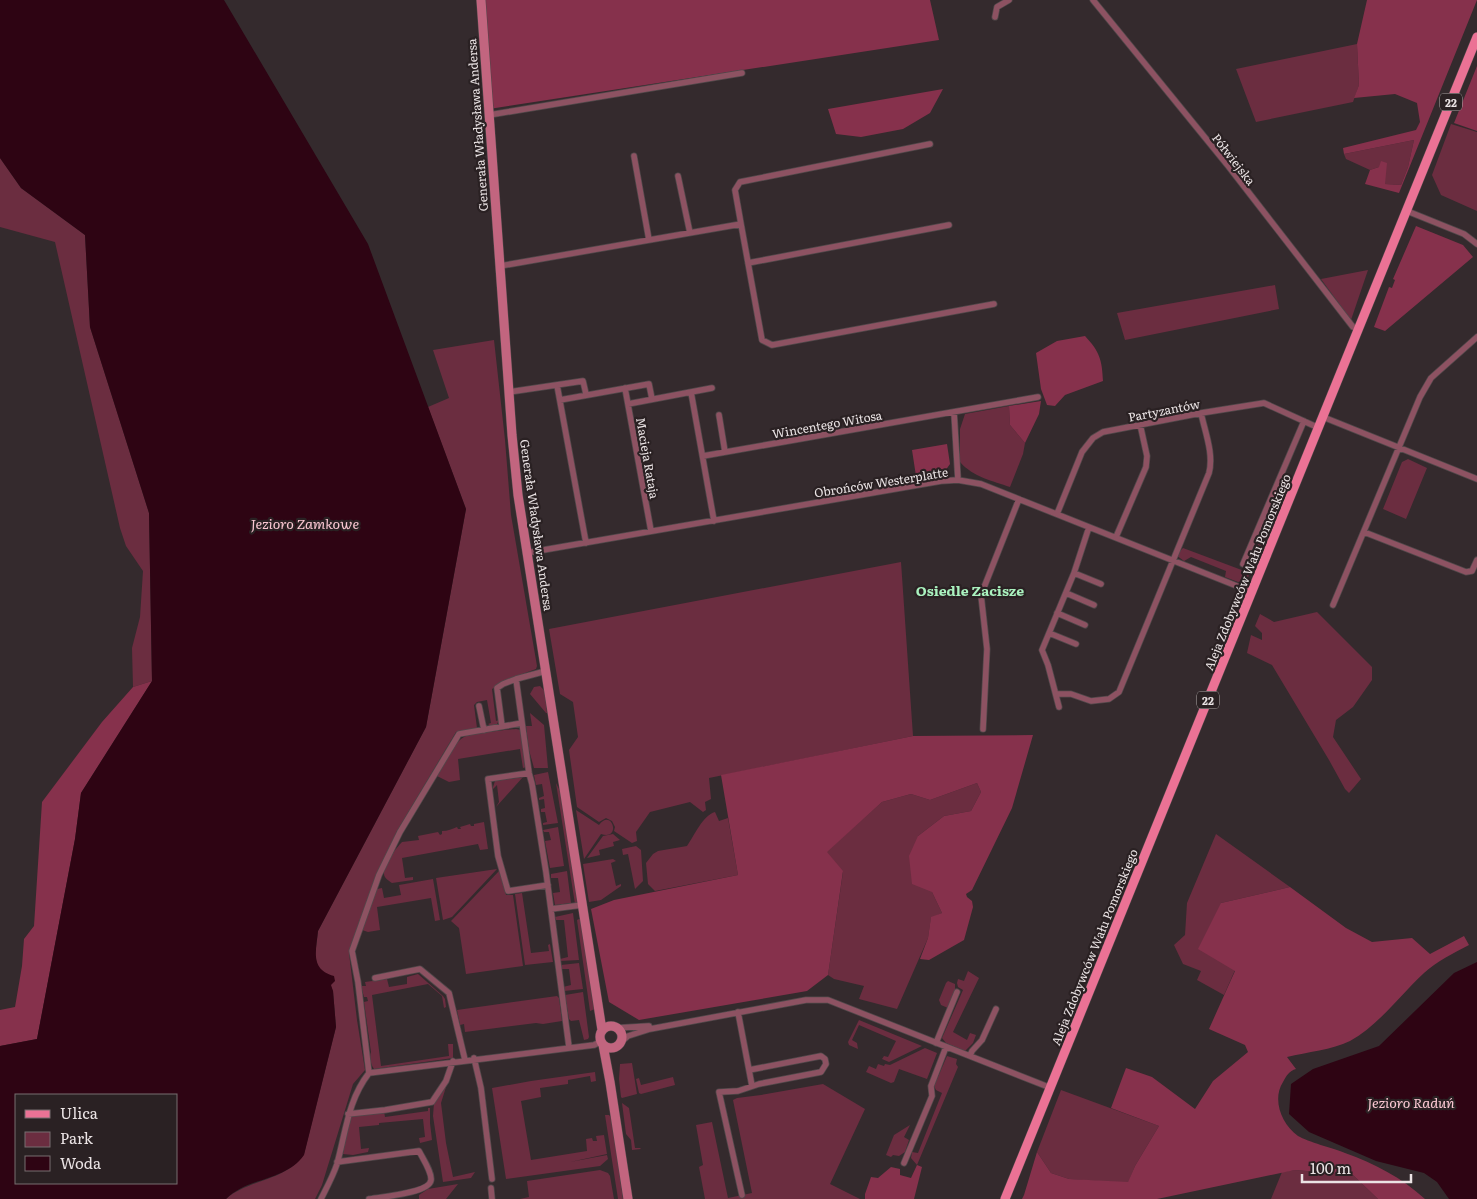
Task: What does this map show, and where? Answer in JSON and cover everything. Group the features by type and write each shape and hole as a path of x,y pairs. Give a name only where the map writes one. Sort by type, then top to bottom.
{"main road":[{"name":"Generała Władysława Andersa","path":"481,0 514,464 526,553 602,1030"},
{"name":"Aleja Zdobywców Wału Pomorskiego","path":"1006,1199 1477,37"},
{"name":"Generała Władysława Andersa","path":"595,990 605,1015 615,1027"},
{"path":"610,1082 612,1054 621,1035 615,1027 608,1026 602,1030 600,1035 610,1082 628,1199"},
{"path":"602,1044 609,1048 617,1046"}],"street":[{"path":"995,17 998,7 1008,0"},
{"name":"Półwiejska","path":"1093,0 1229,167 1353,327 1359,329"},
{"path":"489,116 742,74"},
{"path":"930,144 740,182 735,190 762,340 772,345 994,304"},
{"path":"634,156 649,240"},
{"path":"678,176 690,233"},
{"path":"1406,211 1464,234 1477,244"},
{"path":"500,266 741,224"},
{"path":"748,263 949,225"},
{"path":"1333,605 1420,397 1431,378 1477,337"},
{"path":"509,392 583,382 586,394"},
{"path":"560,400 649,384 652,399"},
{"path":"556,386 586,542"},
{"name":"Macieja Rataja","path":"625,388 651,531"},
{"path":"628,404 712,388"},
{"path":"691,392 714,521"},
{"name":"Wincentego Witosa","path":"703,456 1038,397"},
{"name":"Partyzantów","path":"1057,514 1087,444 1102,432 1264,403 1319,428"},
{"path":"954,412 958,480"},
{"path":"1056,694 1071,694 1091,701 1109,699 1119,692 1174,562 1211,466 1201,413"},
{"path":"719,415 726,452"},
{"path":"1323,417 1477,479"},
{"path":"1243,564 1304,421"},
{"path":"1116,538 1146,467 1147,456 1140,424"},
{"name":"Obrońców Westerplatte","path":"526,553 941,481 958,480 981,484 1252,592"},
{"path":"983,729 987,649 981,595 1019,499"},
{"path":"1059,708 1042,650 1074,573 1089,527"},
{"path":"1364,532 1466,572 1472,571 1477,560"},
{"path":"1074,573 1101,584"},
{"path":"1066,593 1094,605"},
{"path":"1057,614 1085,625"},
{"path":"1049,634 1076,644"},
{"path":"502,726 497,688 516,679 546,671"},
{"path":"516,679 529,773 548,885 569,1048"},
{"path":"480,706 484,730"},
{"path":"369,1073 358,982 352,951 379,875 400,832 459,734 522,723"},
{"path":"529,773 488,779 498,856 508,891 548,885"},
{"path":"551,909 582,906"},
{"path":"375,978 420,969 448,993 466,1060"},
{"path":"358,982 365,980"},
{"path":"936,1043 957,992"},
{"path":"617,1046 632,1034 666,1025 806,1000 828,1000 1051,1088"},
{"path":"970,1056 982,1040 996,1009"},
{"path":"738,1012 752,1086"},
{"path":"615,1027 666,1025"},
{"path":"321,1199 334,1174 354,1096 369,1073 474,1058 602,1044"},
{"path":"904,1163 932,1096 930,1086 946,1047"},
{"path":"742,1195 719,1092 738,1091 752,1086 821,1072 826,1064 825,1059 821,1056 749,1070"},
{"path":"474,1058 481,1088 492,1179"},
{"path":"348,1114 432,1102 446,1080 453,1062"},
{"path":"337,1162 419,1151 430,1176 429,1186 420,1190 369,1199"},
{"path":"491,1188 492,1199"}],"green space":[{"path":"1357,44 1359,85 1353,102 1256,122 1236,69"},
{"path":"1451,124 1477,132 1477,211 1441,195 1432,175"},
{"path":"1414,140 1408,167 1401,185 1385,184 1379,167 1370,170 1346,159 1344,154"},
{"path":"0,158 21,188 85,235 90,327 149,513 152,681 133,687 132,648 140,617 143,571 126,546 120,528 55,242 0,227"},
{"path":"1368,270 1351,320 1321,279"},
{"path":"1275,285 1279,309 1125,340 1117,313"},
{"path":"494,340 511,515 537,666 536,669 506,680 492,689 496,721 499,720 497,724 491,726 488,724 491,723 487,700 477,702 474,705 477,728 456,732 397,831 378,873 349,953 365,1070 353,1084 322,1185 315,1199 226,1199 245,1187 288,1170 304,1154 336,1027 333,991 324,974 319,970 315,956 318,931 426,727 466,509 428,407 449,398 433,350"},
{"path":"1009,406 1010,425 1025,443 1023,454 1010,487 977,475 960,462 960,429 965,414"},
{"path":"1408,459 1427,468 1406,519 1383,509 1402,462"},
{"path":"1277,497 1276,507 1247,580 1238,582 1225,577 1226,571 1191,557 1184,561 1176,555 1183,548 1247,572"},
{"path":"901,562 913,736 709,778 711,799 705,802 706,810 703,812 690,802 650,812 636,832 637,841 632,843 614,831 615,827 612,821 606,818 599,822 577,807 569,750 578,737 573,702 560,694 549,629"},
{"path":"1317,612 1372,667 1372,680 1353,707 1336,720 1333,737 1361,779 1349,793 1272,665 1247,653 1251,635 1262,640 1262,633 1255,626 1260,614 1274,622"},
{"path":"540,686 545,691 547,713 530,694 534,687"},
{"path":"530,713 544,725 548,768 534,768 529,750 526,726 532,726"},
{"path":"516,729 521,730 526,767 523,768 520,749 458,759 460,780 449,782 437,776 452,749 464,737"},
{"path":"548,772 558,823 543,825 543,823 547,822 545,812 541,812 541,809 545,808 544,799 539,800 539,798 544,796 542,784 536,785 534,775"},
{"path":"523,777 496,807 499,802 497,785 492,790 495,781"},
{"path":"556,783 561,793 579,901 575,904"},
{"path":"977,783 981,792 971,811 944,816 918,836 932,892 942,913 931,918 928,938 897,1009 859,999 864,986 834,979 828,975 843,872 826,852 882,802 911,794 930,800"},
{"path":"576,810 599,825 608,820 613,825 611,833 607,835 601,834 584,859"},
{"path":"715,812 719,821 728,818 738,875 655,891 648,884 646,863 658,851 687,846 703,821"},
{"path":"484,822 488,849 480,850 478,844 402,858 405,878 413,877 413,880 392,883 385,877 384,871 387,862 402,842 419,840 418,836 438,832 440,835 442,831 457,827 461,829 460,827 470,824 474,826 474,824"},
{"path":"558,827 564,866 550,868 545,841 551,840 549,832 544,832 543,830"},
{"path":"613,834 620,840 613,842 614,846 599,850 600,855 587,858 603,836"},
{"path":"1216,834 1290,887 1221,903 1235,970 1224,995 1197,980 1201,971 1183,964 1174,945 1185,935 1187,903"},
{"path":"636,846 641,850 643,881 635,889 628,854 623,855 622,849"},
{"path":"613,859 616,861 611,863 616,886 621,884 621,886 601,900 589,902 583,864"},
{"path":"497,869 452,917 443,920 436,878"},
{"path":"500,870 506,895 513,895 523,966 466,974 459,928 451,921"},
{"path":"567,871 571,903 555,905 553,893 560,892 558,878 551,878 551,874"},
{"path":"433,879 440,920 435,921 431,898 377,907 380,930 368,932 362,930 377,889 382,888 384,898 401,895 399,885"},
{"path":"522,893 531,953 549,951 548,945 550,944 553,962 525,965 515,894"},
{"path":"573,913 579,960 560,961 560,959 568,957 564,920 556,920 555,917"},
{"path":"581,919 595,1009 590,1011 577,920"},
{"path":"579,963 583,989 564,991 563,987 571,985 569,969 561,969 561,965"},
{"path":"968,971 979,978 953,1032 967,1040 970,1033 976,1035 973,1043 965,1051 946,1043 942,1038 963,990 958,987 958,979 964,981"},
{"path":"418,974 443,996 446,1007 444,1008 442,996 428,984 372,995 381,1066 449,1056 448,1044 453,1044 453,1058 374,1069 370,1056 364,1002 368,1001 367,997 364,997 361,986 366,986 365,982 387,979 389,987 407,984 407,977"},
{"path":"948,981 955,984 955,992 948,1008 941,1005 939,1000"},
{"path":"583,992 589,1037 584,1040 579,1020 571,1021 569,1019 565,995"},
{"path":"557,996 559,998 562,1021 465,1032 464,1024 460,1025 457,1010"},
{"path":"859,1020 922,1046 889,1062 882,1059 884,1056 888,1057 896,1041 859,1025 852,1040 857,1043 858,1049 849,1045 848,1042"},
{"path":"925,1048 937,1053 927,1079 899,1069 894,1082 891,1083 866,1072 869,1066 876,1069 878,1064 890,1065"},
{"path":"947,1056 957,1059 956,1064 958,1067 917,1165 911,1158 912,1152 918,1153 942,1093 936,1090 934,1086"},
{"path":"632,1063 637,1094 622,1098 619,1079 620,1064"},
{"path":"595,1072 596,1081 591,1082 590,1076 568,1080 568,1084 540,1088 541,1097 521,1101 531,1160 587,1151 586,1139 592,1138 593,1141 597,1141 596,1136 604,1135 607,1154 570,1162 607,1155 608,1159 600,1166 506,1179 492,1088"},
{"path":"673,1077 675,1085 639,1093 636,1079 639,1078 641,1085"},
{"path":"823,1084 865,1109 830,1184 860,1199 705,1199 699,1167 703,1165 696,1125 712,1122 728,1198 752,1193 733,1100"},
{"path":"446,1087 441,1103 453,1177 475,1172 471,1178 443,1182 433,1116 434,1103"},
{"path":"1061,1090 1159,1126 1135,1166 1128,1183 1069,1179 1051,1173 1037,1152"},
{"path":"622,1103 629,1108 635,1148 641,1149 632,1150 631,1140 626,1134"},
{"path":"428,1108 430,1108 432,1140 420,1143 419,1138 425,1137 423,1119 379,1123 379,1125 359,1127 361,1149 369,1148 368,1152 353,1155 343,1154 349,1117 384,1111 385,1117 428,1111"},
{"path":"605,1115 609,1115 612,1119 623,1199 618,1199"},
{"path":"910,1125 904,1137 909,1140 905,1152 899,1156 893,1155 891,1157 886,1155 894,1135"},
{"path":"600,1170 608,1173 610,1176 614,1199 520,1199 529,1197 527,1181"},
{"path":"1295,1170 1353,1175 1378,1199 1271,1199 1282,1172"},
{"path":"458,1184 446,1199 419,1199 419,1195 428,1189"}],"shaded area":[{"path":"481,0 930,0 939,40 489,109"},
{"path":"1367,0 1477,0 1399,193 1365,184 1370,170 1379,167 1381,161 1387,163 1385,184 1401,185 1408,167 1414,140 1344,154 1343,148 1416,130 1420,122 1417,103 1395,94 1354,98 1359,85 1357,44"},
{"path":"1477,66 1477,131 1454,123"},
{"path":"943,89 930,113 903,129 861,137 836,134 828,109"},
{"path":"1416,226 1463,245 1473,257 1385,331 1374,327 1389,287 1392,288 1395,280 1393,279"},
{"path":"1085,336 1099,357 1103,381 1065,395 1055,406 1047,405 1041,389 1036,353 1057,341"},
{"path":"1041,401 1039,414 1025,443 1010,425 1009,406"},
{"path":"947,444 950,464 945,471 916,476 912,450"},
{"path":"152,681 81,793 75,839 37,1039 0,1046 0,1010 15,1007 22,966 24,939 34,926 42,802 102,722 133,687"},
{"path":"1033,735 1012,808 972,890 966,894 972,901 973,907 964,940 929,960 920,959 928,938 931,917 942,913 932,892 912,884 909,856 918,836 944,816 971,811 981,792 977,783 930,800 911,794 882,802 827,852 843,871 828,975 807,991 639,1020 609,1002 591,909 614,900 738,875 721,775 913,736"},
{"path":"1290,887 1346,928 1372,942 1412,938 1430,954 1464,936 1469,945 1446,957 1429,969 1380,1018 1350,1041 1327,1049 1287,1057 1296,1069 1286,1077 1278,1096 1278,1103 1283,1118 1298,1136 1377,1166 1407,1184 1425,1199 1378,1199 1353,1175 1295,1170 1157,1199 1022,1199 1037,1152 1051,1173 1069,1179 1128,1182 1135,1166 1159,1126 1111,1108 1126,1068 1152,1077 1195,1109 1213,1081 1248,1052 1245,1045 1209,1029 1235,971 1198,949 1221,903"},
{"path":"917,1165 922,1167 914,1199 865,1199 871,1177 878,1178 891,1167 900,1169 900,1175 911,1178"}],"water":[{"name":"Jezioro Zamkowe","path":"0,0 224,0 368,244 466,509 426,727 318,931 316,959 321,969 334,976 335,981 331,985 336,1027 304,1155 287,1170 245,1186 226,1199 0,1199 0,1046 37,1039 75,839 81,793 152,681 149,513 90,327 85,235 21,188 0,158"},
{"name":"Jezioro Raduń","path":"1477,962 1477,1199 1449,1199 1437,1182 1424,1173 1376,1161 1309,1132 1289,1114 1291,1084 1313,1069 1379,1046 1454,973"}],"district":[{"name":"Osiedle Zacisze","path":"970,590"}]}
